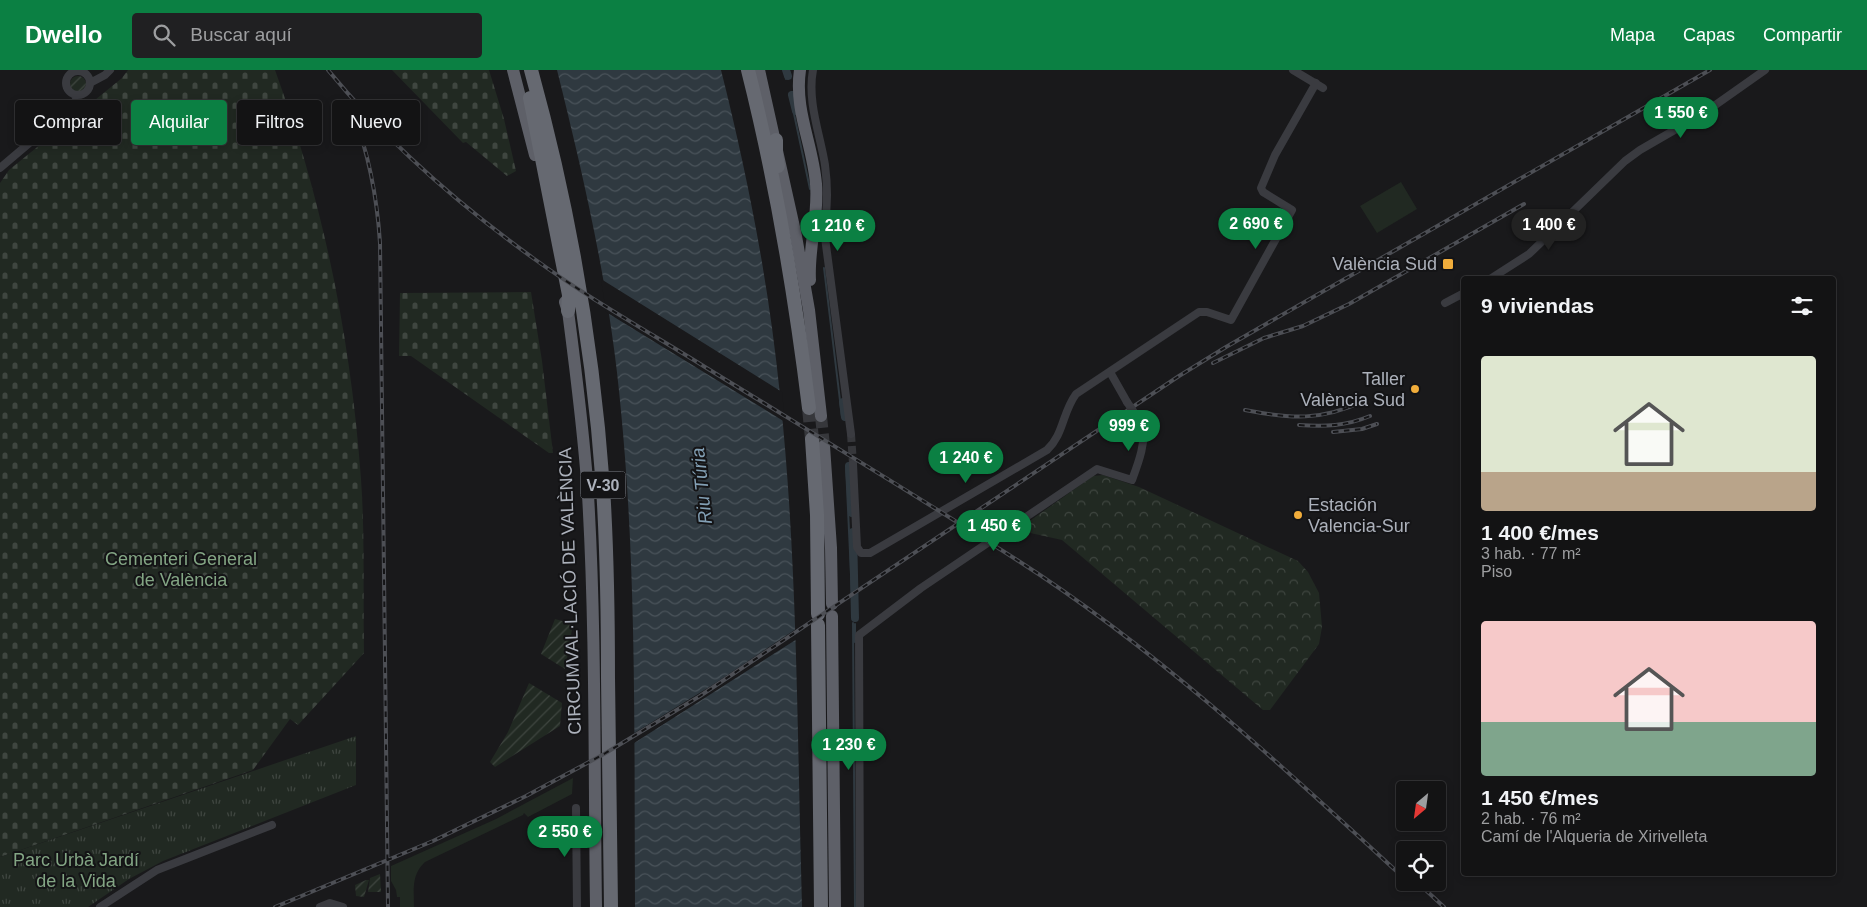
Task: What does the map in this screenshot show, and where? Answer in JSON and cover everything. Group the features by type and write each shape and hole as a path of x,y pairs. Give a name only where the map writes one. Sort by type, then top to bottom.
{"highway":[{"name":"CIRCUMVAL·LACIÓ DE VALÈNCIA","path":"513,70 549,216 563,296 568,311 579,400 588,503 591,567 596,907"},
{"path":"524,70 558,233 569,295 568,311"},
{"name":"CIRCUMVAL·LACIÓ DE VALÈNCIA","path":"531,70 564,204 581,292 603,486 607,565 611,907"},
{"path":"748,70 803,311 821,416"},
{"path":"760,70 776,140 776,155 784,196 798,296 803,311 809,408"},
{"path":"800,70 802,117 816,183 817,198 809,270 811,294 803,311"},
{"path":"812,439 817,515 820,907"},
{"path":"824,446 831,548 835,907"}],"street":[{"path":"813,70 811,84 813,104 827,179 828,205 824,230 851,434"},
{"path":"1293,70 1323,88"},
{"path":"1495,276 1529,254 1625,161 1640,150 1704,113 1765,70"},
{"path":"74,94 66,84 75,71 89,80"},
{"path":"89,80 108,72"},
{"path":"0,168 60,117 74,94 88,90 89,80"},
{"path":"853,464 857,547 861,553 870,553 1047,450 1054,444 1060,433 1068,405 1076,394 1199,312 1207,312 1231,320 1292,210 1263,192 1261,188 1275,155 1316,83"},
{"path":"1445,303 1461,295"},
{"path":"860,907 859,635 921,588 1097,469 1132,480 1144,432 1142,424 1110,372"},
{"path":"576,808 577,907"},
{"path":"100,907 157,870 272,825"},
{"path":"320,907 330,903 343,907"}],"green space":[{"name":"Cementeri General de València","path":"128,70 275,70 285,100 237,100 237,145 300,145 321,221 342,323 356,427 362,500 364,653 298,725 290,719 253,770 0,857 0,183 9,170 40,145 121,145 121,100 95,100 122,78"},
{"path":"392,70 489,70 504,119 516,171 507,176 466,142 463,143"},
{"path":"78,76 86,84 78,92 70,84"},
{"path":"1401,182 1417,209 1377,233 1360,206"},
{"path":"531,292 542,361 553,453 549,453 411,356 399,356 400,293"},
{"path":"1103,475 1139,487 1298,561 1308,572 1319,593 1322,627 1319,644 1270,710 1263,710 1062,540 1017,530 1093,476"},
{"path":"555,619 573,624 565,669 541,654"},
{"path":"529,683 562,703 560,726 495,767 490,762 508,732"},
{"name":"Parc Urbà Jardí de la Vida","path":"356,736 356,785 163,861 129,879 88,907 0,907 0,857"},
{"path":"573,778 572,794 528,817 524,813 425,862 415,877 414,907 400,907 400,897 397,897 396,890 391,881 391,866 496,819"},
{"path":"380,874 381,892 368,892 370,878"},
{"path":"369,880 364,897 356,896 355,885"}],"water":[{"name":"Riu Túria","path":"557,70 721,70 740,150 764,272 780,395 794,587 802,907 635,907 630,535 617,368 596,239"}],"pier":[{"path":"601,279 782,392 785,422 606,312"},
{"path":"796,629 797,639 631,745 631,735 711,686"}],"waterway":[{"path":"784,70 786,79"},
{"path":"786,70 788,76"},
{"path":"790,95 810,189"},
{"path":"792,95 796,111"},
{"path":"824,268 842,417"},
{"path":"843,402 845,417"},
{"path":"846,466 853,617"},
{"path":"849,466 852,513"},
{"path":"853,532 855,618"},
{"path":"853,623 855,907"},
{"path":"855,624 855,642"}],"tunnel":[{"path":"809,408 812,439"},
{"path":"821,416 824,446"},
{"path":"851,434 853,464"}],"railway":[{"path":"328,70 374,122 424,171 505,237 596,301 939,511 1069,595 1120,632 1218,711 1396,871"},
{"path":"275,907 433,841 526,796 604,754 700,696 1179,376 1226,347 1710,70"},
{"path":"364,145 377,209 380,243 388,907"},
{"path":"1213,363 1264,338 1303,326 1349,304 1524,204"},
{"path":"1245,410 1277,415 1320,415 1364,401"},
{"path":"1299,425 1335,425 1370,416"},
{"path":"1333,432 1362,429 1377,424"},
{"path":"1427,891 1444,907"}],"place":[{"name":"València Sud","path":"1448,264"},
{"name":"Taller València Sud","path":"1415,389"},
{"name":"Estación Valencia-Sur","path":"1298,515"}]}
